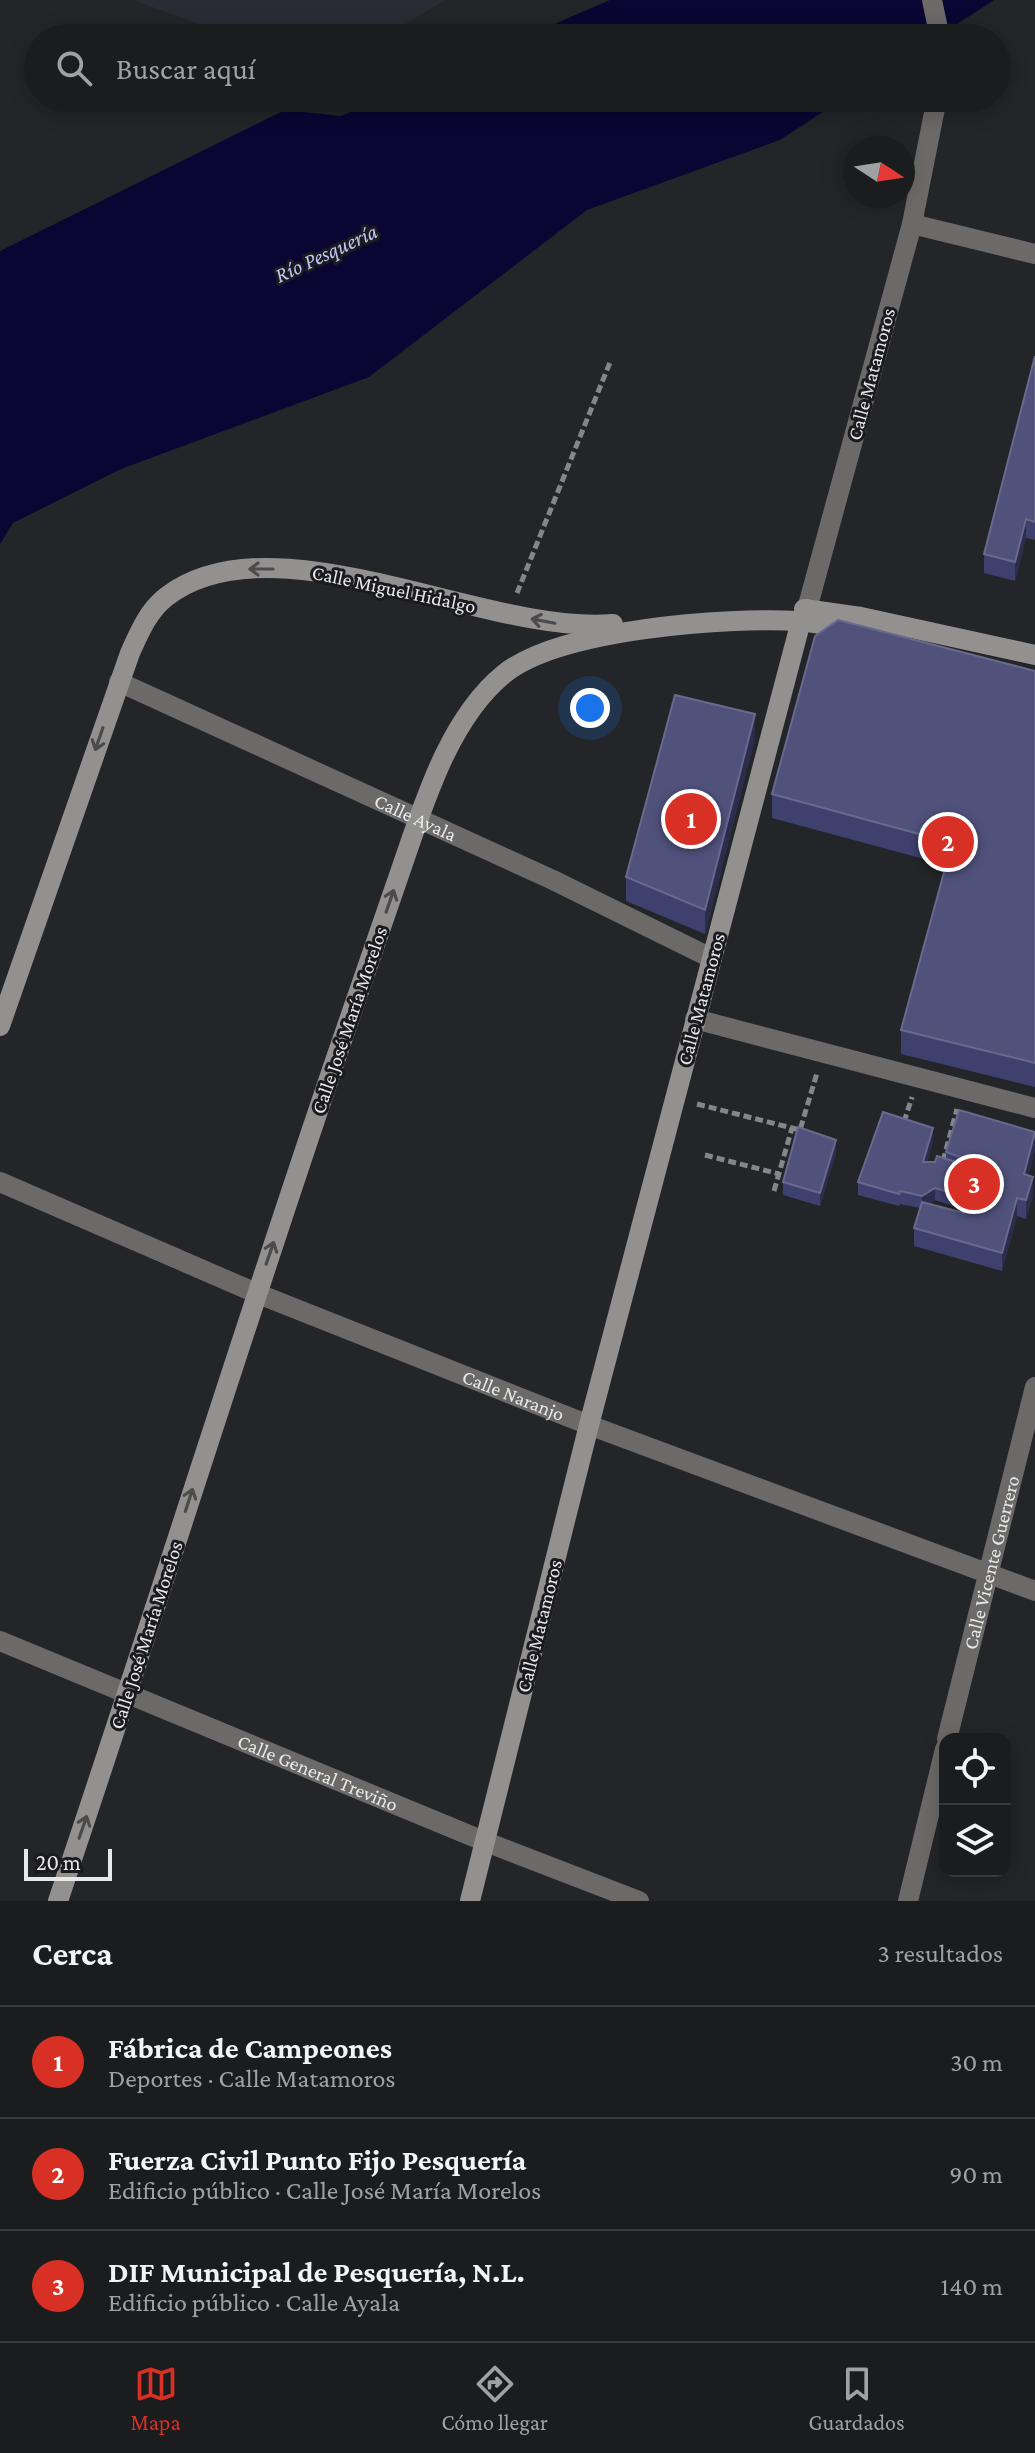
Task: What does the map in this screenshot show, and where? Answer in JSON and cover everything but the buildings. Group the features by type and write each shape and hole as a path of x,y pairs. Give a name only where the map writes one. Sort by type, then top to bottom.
{"main road":[{"name":"Calle Miguel Hidalgo","path":"0,1026 119,682 143,625 163,598 193,580 221,571 316,571 562,625 591,626 789,607 804,615 861,617 1035,655"},
{"name":"Calle José María Morelos","path":"58,1901 128,1694 256,1293 419,819 450,745 489,689 521,663 566,644 609,635 804,615 1035,671"},
{"name":"Calle Matamoros","path":"470,1901 589,1425 804,615"}],"street":[{"path":"932,0 937,24"},
{"name":"Calle Matamoros","path":"804,615 912,224 934,112"},
{"path":"912,224 1035,254"},
{"name":"Calle Ayala","path":"119,682 553,880 711,958"},
{"path":"695,1019 1035,1108"},
{"name":"Calle Naranjo","path":"0,1182 256,1293 589,1425 1035,1591"},
{"name":"Calle Vicente Guerrero","path":"948,1733 1035,1387"},
{"name":"Calle General Treviño","path":"0,1641 486,1842 639,1901"},
{"path":"908,1901 939,1774"}],"path":[{"path":"508,614 611,360"},
{"path":"675,1098 800,1130 823,1053"},
{"path":"902,1131 918,1078"},
{"path":"941,1170 963,1089"},
{"path":"774,1191 792,1128"},
{"path":"705,1155 779,1174"}],"shaded area":[{"path":"133,0 445,0 405,24 199,24"}],"water":[{"path":"610,0 994,0 957,24 554,24"},
{"name":"Río Pesquería","path":"281,112 341,116 350,112 823,112 780,140 587,210 369,377 121,469 13,523 0,544 0,251"}],"place":[{"name":"Fábrica de Campeones","path":"691,819"},
{"name":"Fuerza Civil Punto Fijo Pesquería","path":"948,842"},
{"name":"DIF Municipal de Pesquería, N.L.","path":"974,1184"}]}
